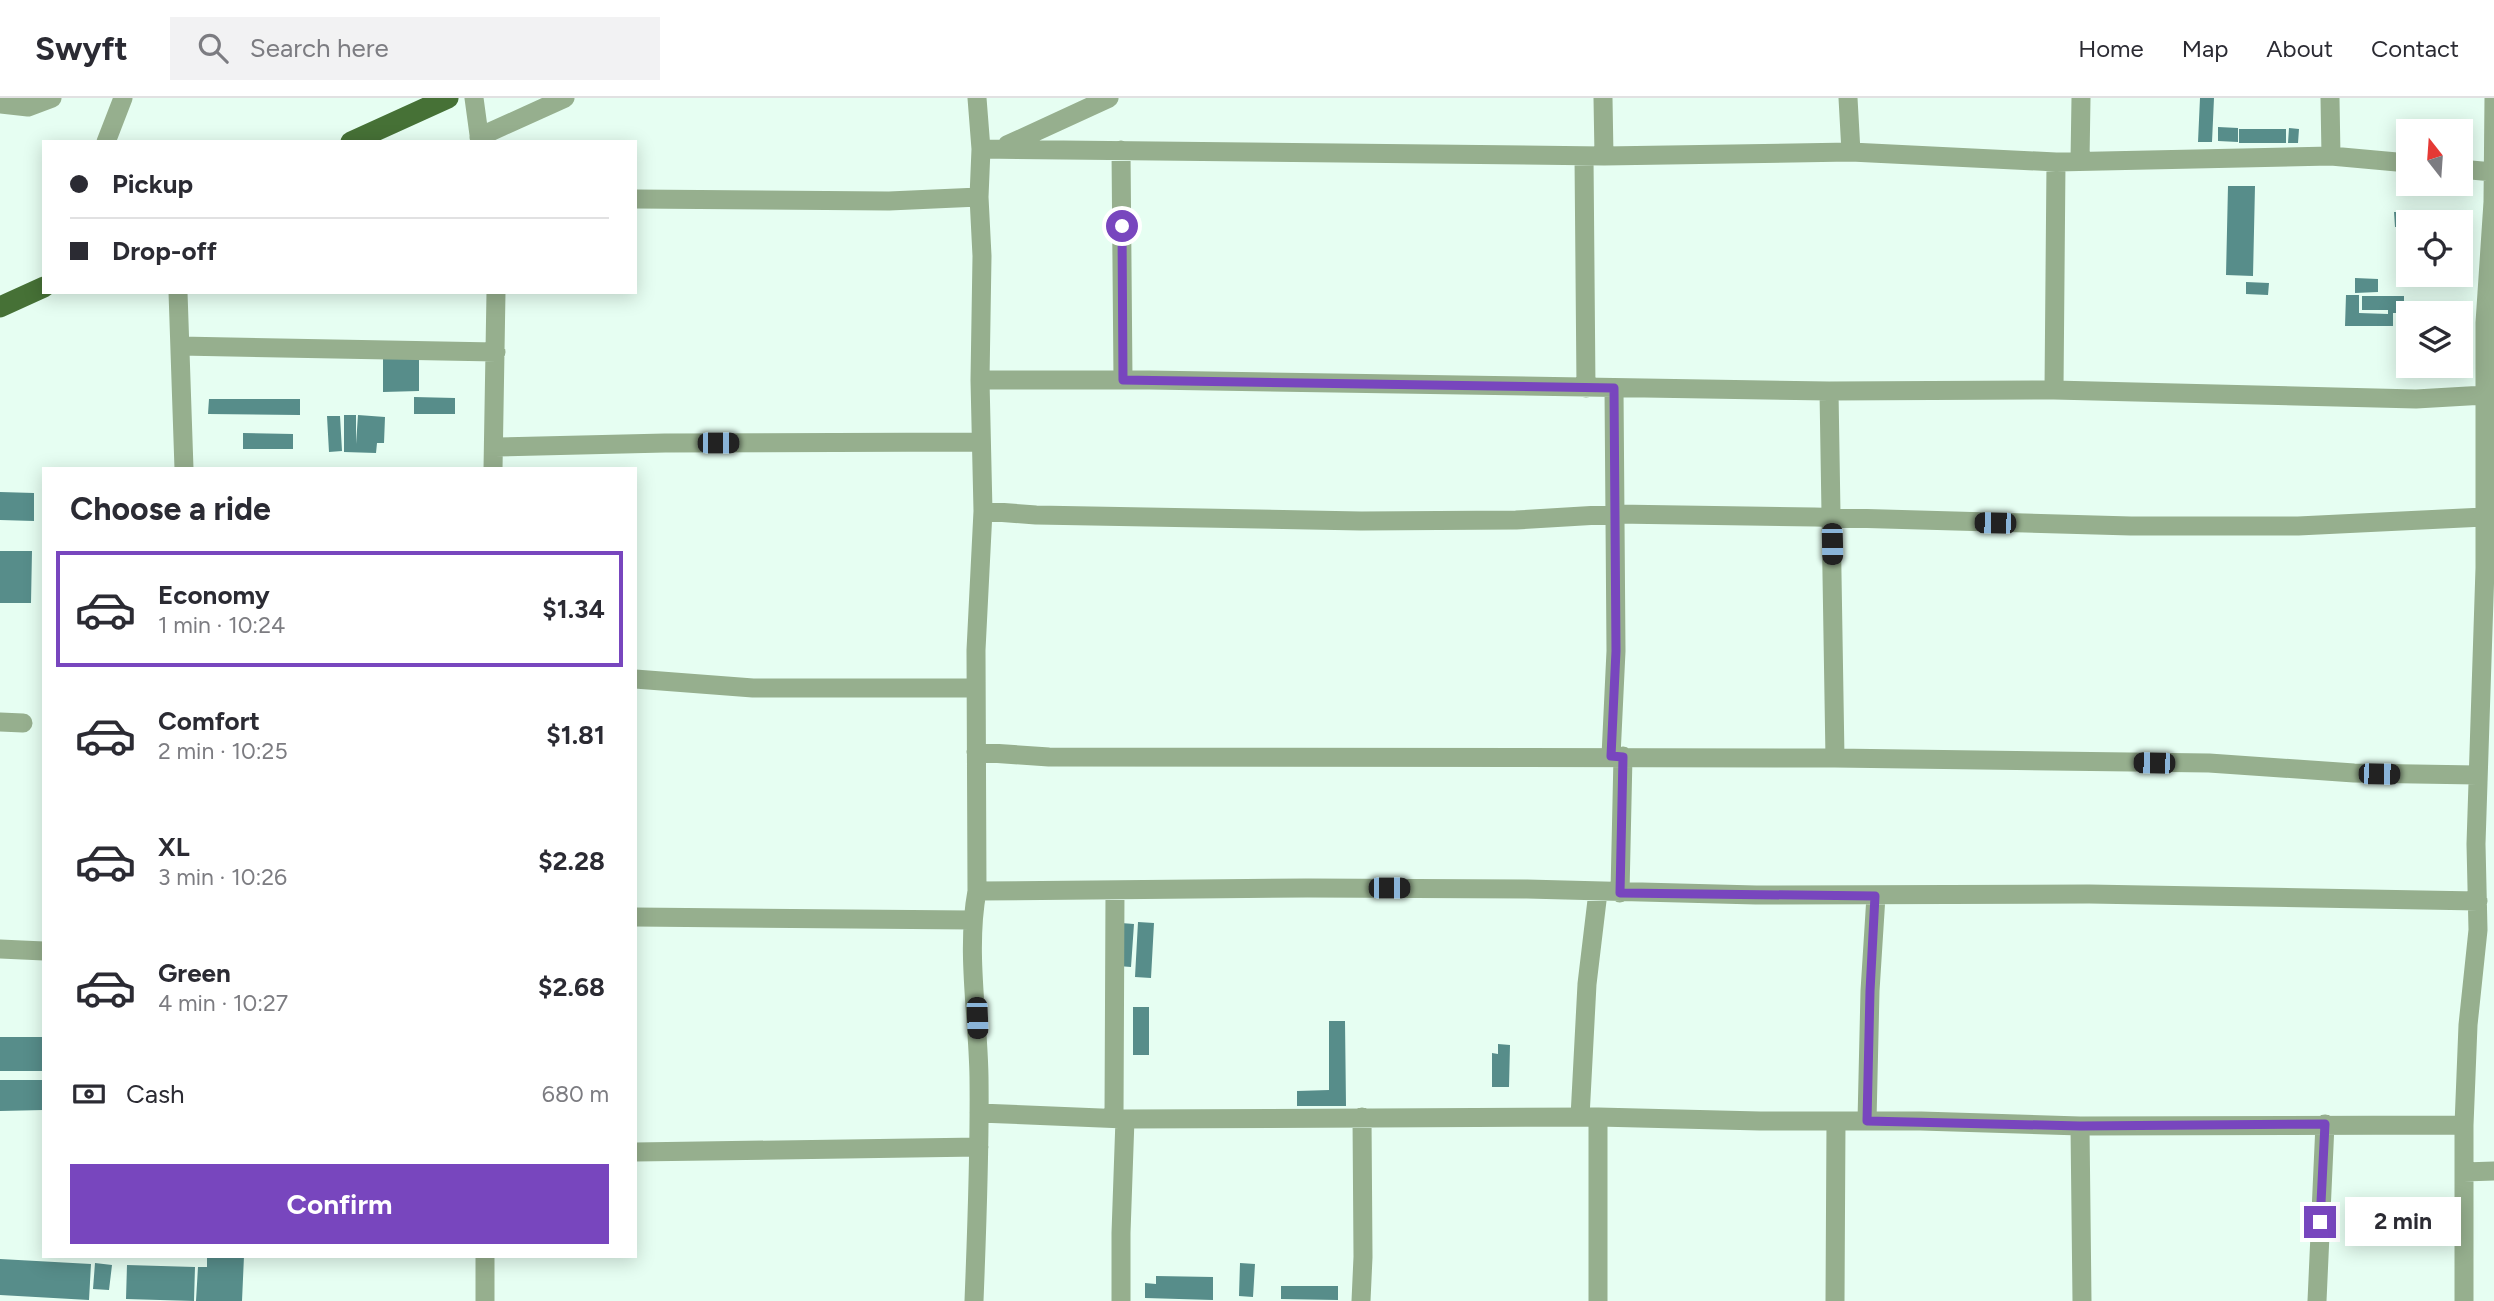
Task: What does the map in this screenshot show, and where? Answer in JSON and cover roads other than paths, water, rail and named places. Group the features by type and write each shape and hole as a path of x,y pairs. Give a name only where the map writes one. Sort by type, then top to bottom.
{"main road":[{"path":"355,140 448,98"},
{"path":"0,307 42,288"}],"street":[{"path":"0,104 28,107 52,98"},
{"path":"107,140 123,98"},
{"path":"474,98 480,140 565,98"},
{"path":"974,1301 979,1113 971,920 976,891 976,688 983,511 980,380 982,256 979,197 990,149 977,98"},
{"path":"990,149 1108,98"},
{"path":"1603,98 1604,156"},
{"path":"1848,98 1851,152"},
{"path":"2080,161 2081,98"},
{"path":"2330,98 2331,156"},
{"path":"2464,1301 2464,1125 2469,1025 2486,930 2478,901 2476,844 2477,775 2488,679 2484,517 2490,444 2485,395 2485,323 2493,202 2494,98"},
{"path":"990,149 1584,156 1851,152 2056,162 2331,156 2396,162"},
{"path":"1121,149 1123,380"},
{"path":"1584,156 1586,388"},
{"path":"2054,390 2056,162"},
{"path":"2473,170 2493,172"},
{"path":"637,198 889,201 979,197"},
{"path":"178,294 184,467"},
{"path":"494,467 496,294"},
{"path":"180,346 496,352"},
{"path":"980,380 1829,391 2054,390 2416,399 2485,395"},
{"path":"1614,388 1620,893"},
{"path":"1829,391 1835,758"},
{"path":"495,447 665,443 981,442"},
{"path":"983,511 1361,521 1516,520 1616,514 2145,526 2311,525 2484,517"},
{"path":"637,680 753,688 976,688"},
{"path":"0,722 23,723"},
{"path":"976,752 1049,757 1617,756 2209,763 2354,773 2477,775"},
{"path":"976,891 1527,889 1620,893 1875,896 2089,894 2478,901"},
{"path":"1115,890 1121,1301"},
{"path":"1598,892 1587,984 1589,1117 1598,1301"},
{"path":"1867,1121 1875,896"},
{"path":"637,917 971,920"},
{"path":"0,949 42,951"},
{"path":"979,1113 1120,1119 1589,1117 2080,1126 2464,1125"},
{"path":"1361,1301 1362,1117"},
{"path":"1835,1301 1836,1121"},
{"path":"2317,1301 2325,1124"},
{"path":"2080,1126 2082,1301"},
{"path":"637,1152 979,1147"},
{"path":"2464,1172 2494,1171"},
{"path":"485,1258 485,1301"}]}
